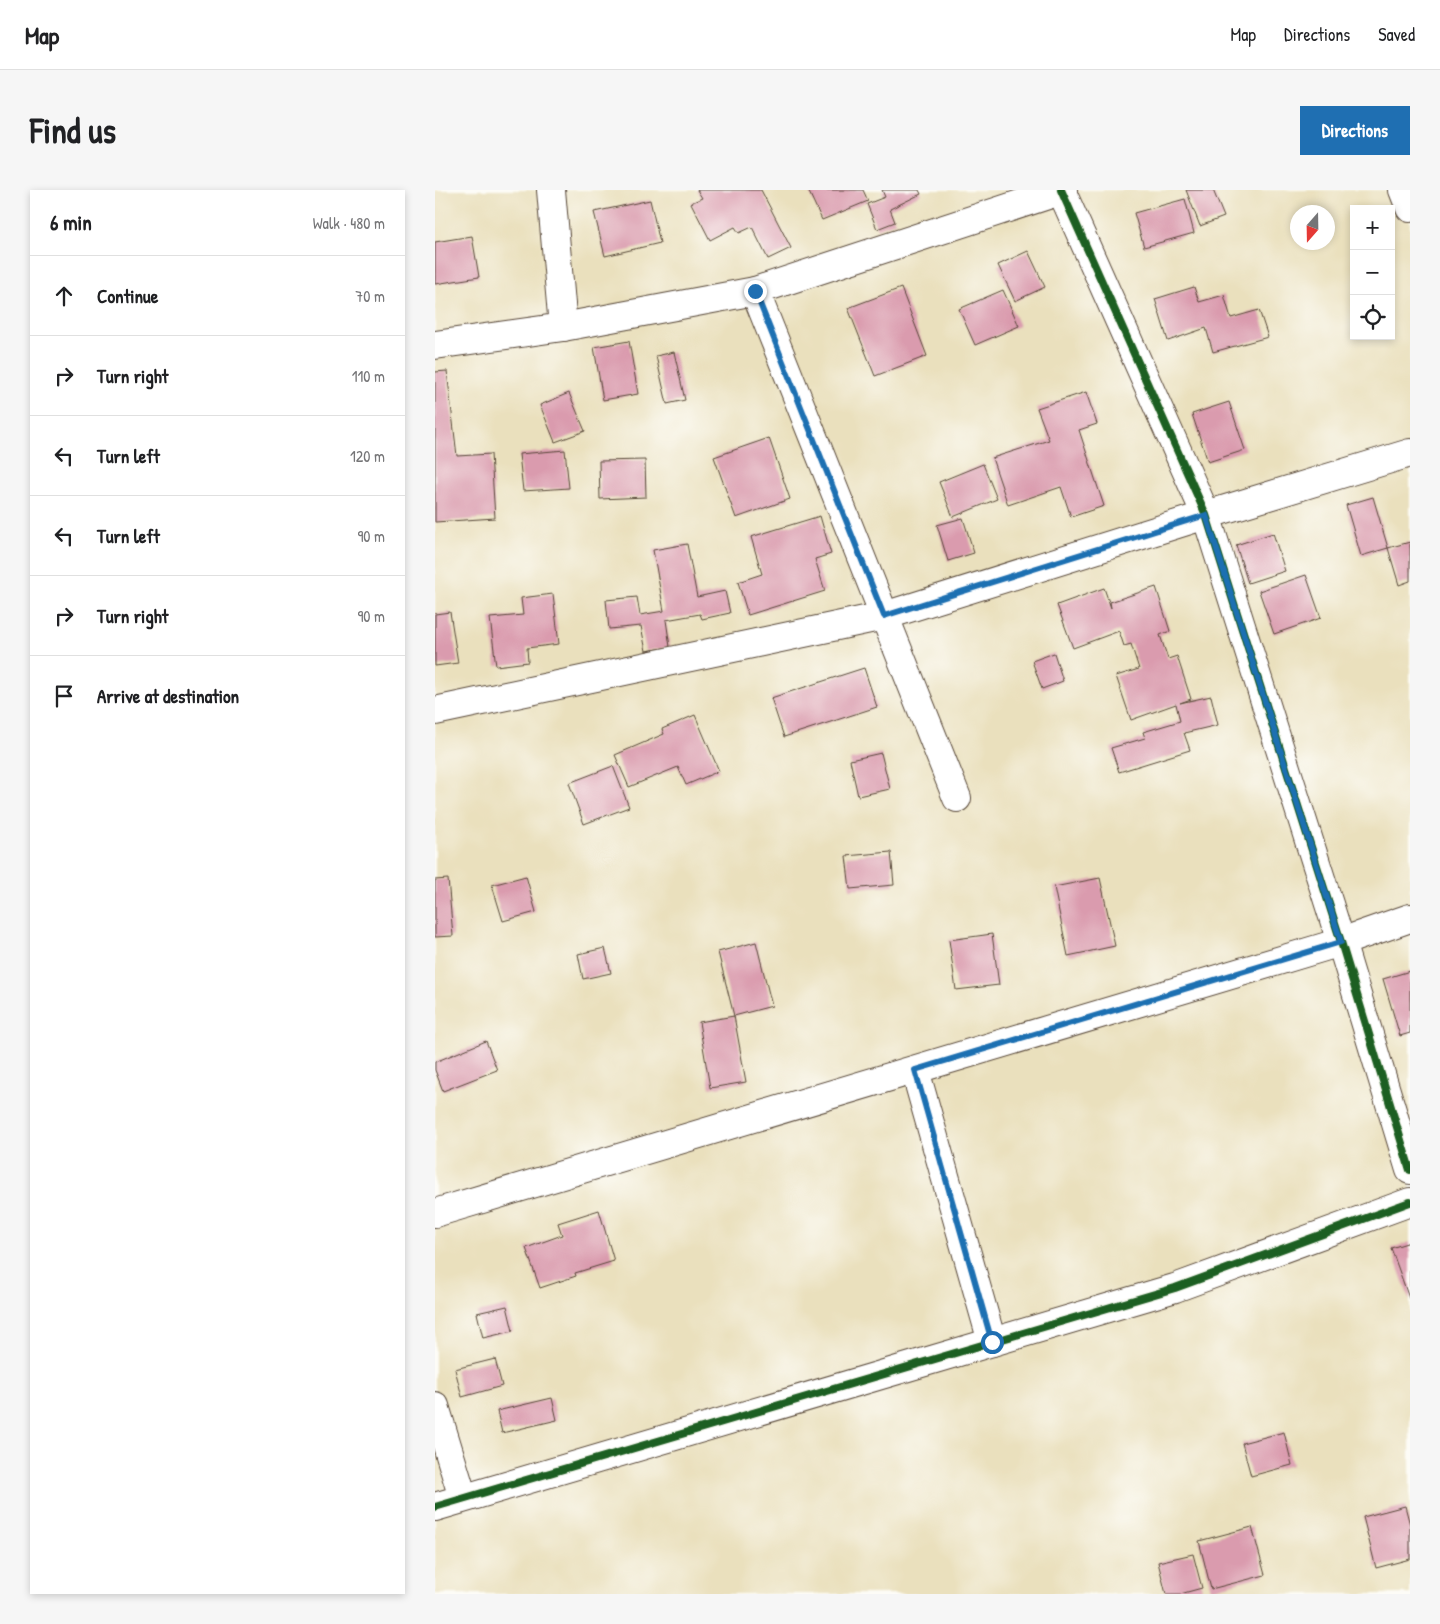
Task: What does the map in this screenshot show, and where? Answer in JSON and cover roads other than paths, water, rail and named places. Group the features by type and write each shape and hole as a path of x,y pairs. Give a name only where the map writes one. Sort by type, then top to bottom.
{"street":[{"path":"551,190 563,327"},
{"path":"435,345 563,327 755,291 1062,190 1206,515 1341,942 1410,1170"},
{"path":"1403,190 1410,208"},
{"path":"755,291 957,798"},
{"path":"435,711 884,616 1410,453"},
{"path":"435,1213 1341,942 1410,918"},
{"path":"915,1070 992,1342"},
{"path":"435,1507 1175,1288 1410,1202"},
{"path":"435,1406 463,1498"}]}
